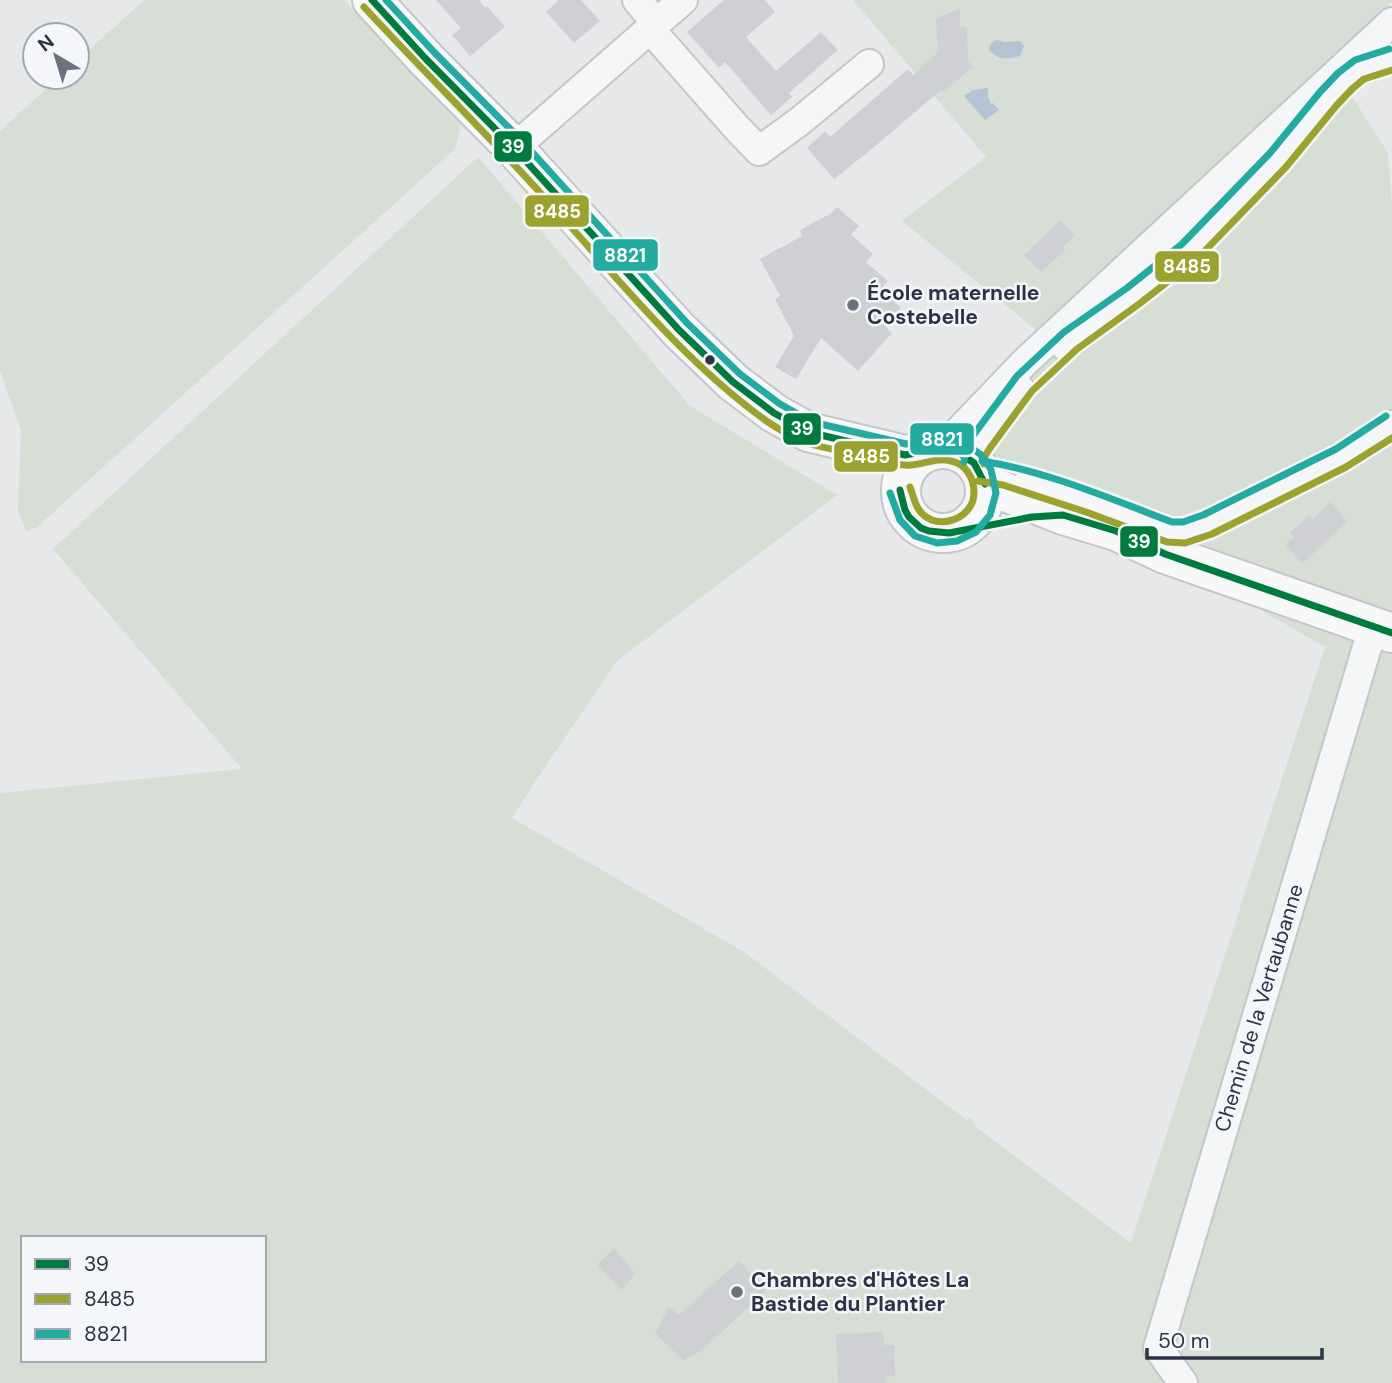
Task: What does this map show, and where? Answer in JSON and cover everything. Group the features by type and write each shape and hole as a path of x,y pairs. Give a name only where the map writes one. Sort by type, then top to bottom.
{"main road":[{"path":"372,0 514,148 679,330 733,382 774,413 808,432 905,455 953,450 961,453 979,472 1063,515 1116,531 1164,554 1382,630"},
{"path":"840,440 884,469 900,491"},
{"path":"931,451 910,464 900,491 907,514 925,530 949,533 1032,517 1063,515"},
{"path":"961,530 975,518 984,502 979,472"}],"street":[{"path":"637,0 653,26 759,151 869,64"},
{"path":"514,148 683,0"},
{"path":"931,451 953,437 1026,361 1388,49"},
{"path":"1388,49 1345,81 1278,160 1189,252 1070,341 1024,384 975,453 979,472 1005,475 1090,502 1170,532 1184,533 1207,525 1341,458 1392,425"},
{"name":"Chemin de la Vertaubanne","path":"1183,1383 1158,1348 1382,630"}],"shaded area":[{"path":"144,0 344,0 461,125 455,149 36,528 26,531 18,511 21,430 0,371 0,131 44,91 91,91 91,48"},
{"path":"853,0 1392,0 1328,59 1388,153 1392,205 1392,1383 0,1383 0,793 242,769 53,549 478,157 690,406 837,495 617,661 512,818 744,952 967,1120 971,1118 976,1127 1131,1243 1325,647 984,451 925,431 946,421 1036,330 902,221 986,157"}],"water":[{"path":"998,40 1020,41 1024,46 1020,56 1004,58 993,54 989,50 990,46"},
{"path":"988,88 991,104 999,110 985,120 964,96 973,90"}],"building":[{"path":"436,0 479,0 505,27 470,56 452,35 461,28"},
{"path":"559,0 581,0 600,21 574,43 546,12"},
{"path":"724,0 765,0 775,12 746,37 776,71 821,32 838,50 789,93 792,97 771,115 725,62 719,68 687,32"},
{"path":"960,8 960,27 967,27 968,61 973,67 943,92 941,90 834,179 807,148 825,131 830,137 908,69 913,75 938,52 936,19"},
{"path":"837,207 859,226 851,235 873,254 866,262 888,281 881,289 901,308 885,326 892,333 858,371 821,338 796,379 775,367 794,336 775,299 780,296 760,259 802,236 800,230 830,214"},
{"path":"1060,220 1075,235 1063,247 1065,250 1041,272 1024,255"},
{"path":"1330,502 1347,521 1302,564 1286,545 1294,537 1290,533 1309,515 1313,519"},
{"path":"614,1248 635,1274 622,1290 598,1265"},
{"path":"739,1261 766,1291 701,1351 683,1360 655,1333 669,1307 679,1315"},
{"path":"883,1332 884,1345 894,1345 895,1376 885,1377 886,1383 838,1383 836,1334"}],"transit line":[{"name":"39","path":"372,0 514,148 679,330 733,382 774,413 808,432 905,455 938,449 954,451 974,463 985,484"},
{"name":"8821","path":"386,0 522,141 687,323 740,374 780,404 812,422 906,444 941,439 966,444 988,464 996,493 990,515 976,532 957,541 937,543 915,536 900,520 890,493"},
{"name":"8485","path":"364,7 524,175 650,315 734,396 770,423 807,443 900,465 940,460 961,465 973,482 973,501 958,518 935,521 921,512 910,487"},
{"name":"8821","path":"964,462 965,450 972,437 1017,376 1064,332 1127,288 1182,244 1270,153 1338,73 1355,60 1389,49"},
{"name":"8485","path":"984,464 990,448 1032,391 1077,349 1197,259 1286,167 1352,89 1364,79 1392,70"},
{"name":"8821","path":"982,461 1054,479 1172,522 1183,522 1203,515 1336,449 1386,416"},
{"name":"8485","path":"978,481 1003,485 1167,542 1185,543 1212,534 1346,467 1392,438"},
{"name":"39","path":"900,490 909,517 921,528 929,531 949,533 1032,517 1063,515 1116,531 1165,554 1392,633"}],"place":[{"name":"École maternelle Costebelle","path":"853,305"},
{"name":"Chambres d'Hôtes La Bastide du Plantier","path":"737,1292"}]}
